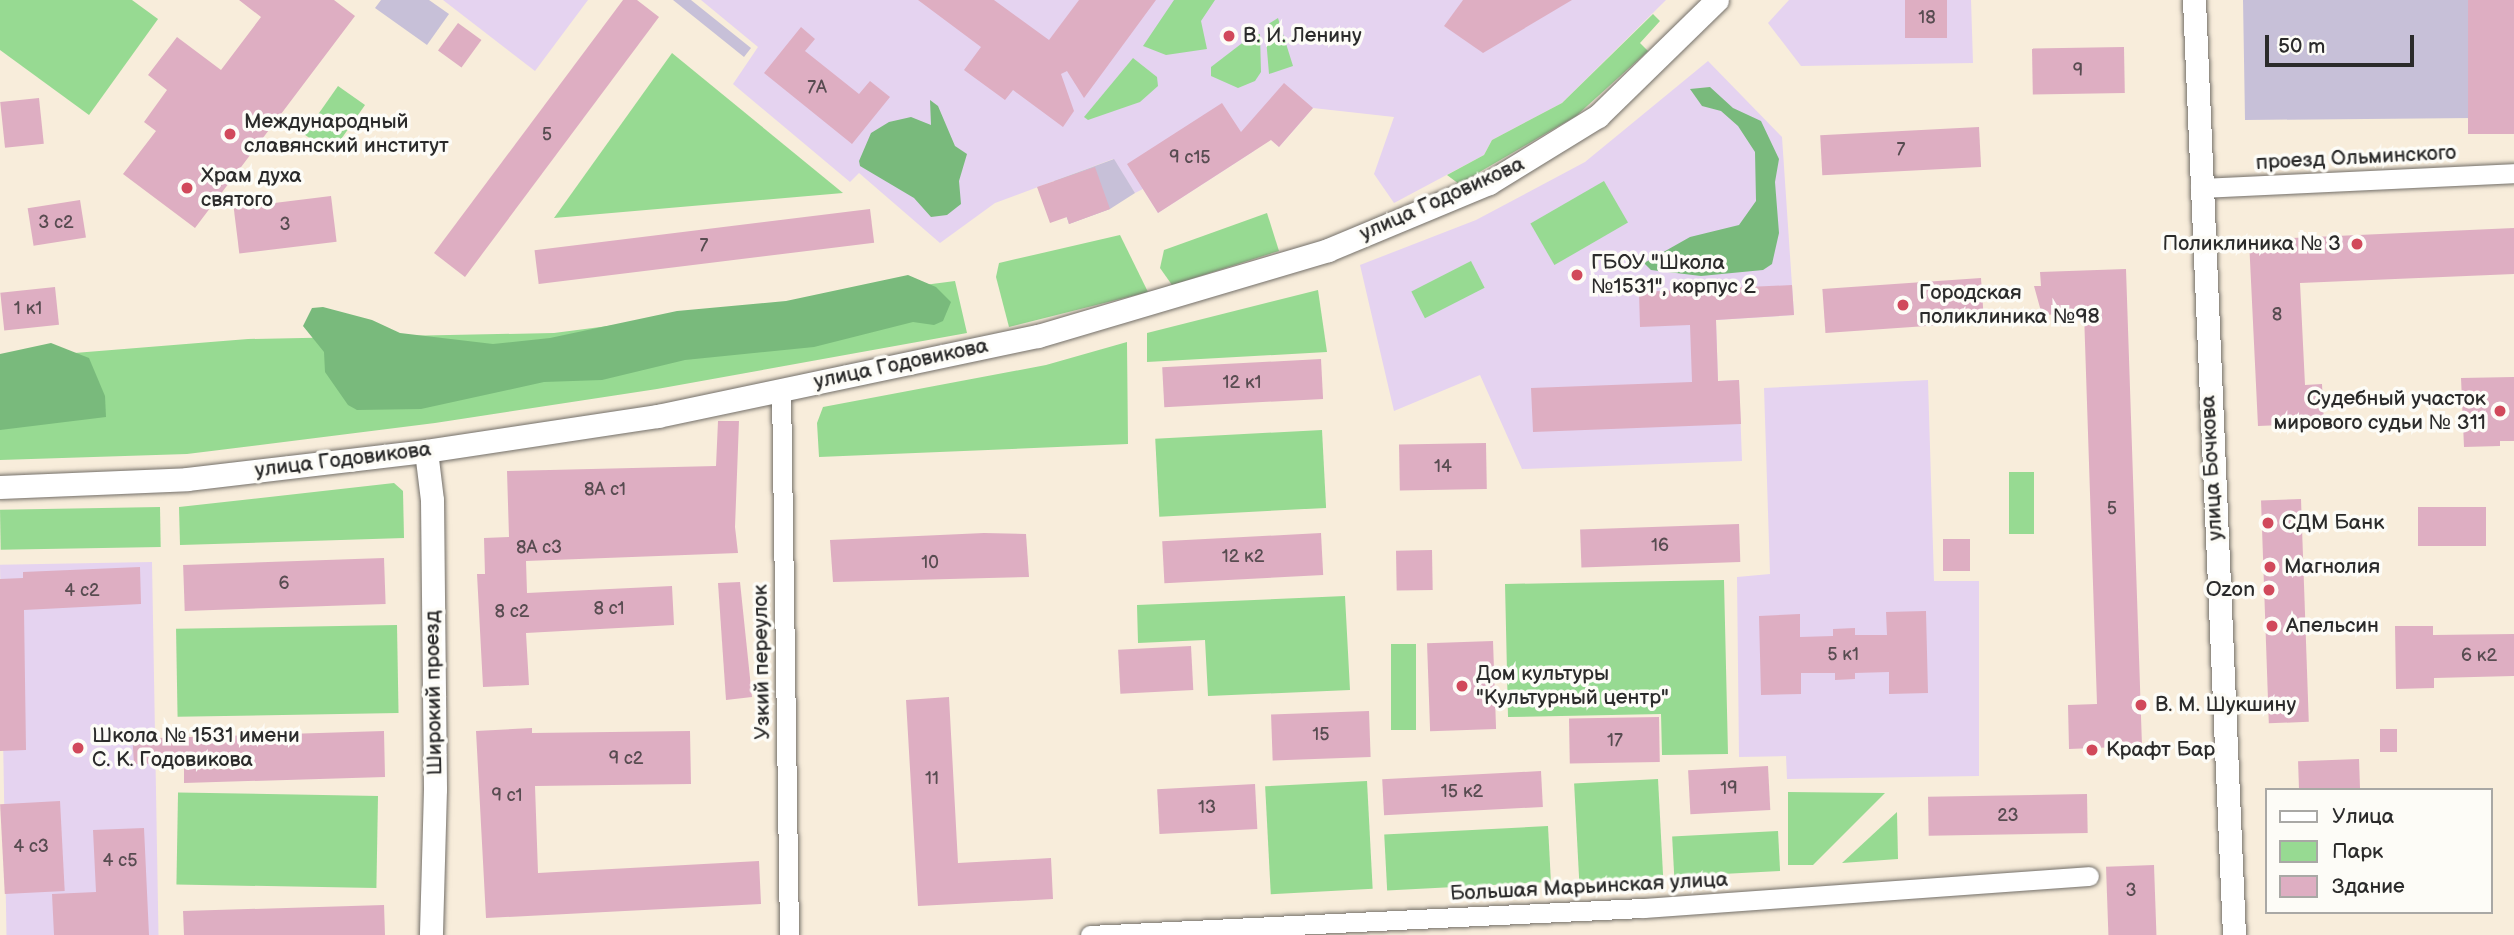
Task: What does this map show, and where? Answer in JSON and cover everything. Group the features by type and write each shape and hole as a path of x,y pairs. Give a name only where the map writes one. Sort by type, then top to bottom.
{"street":[{"name":"улица Годовикова","path":"0,487 187,479 426,451 657,416 1038,336 1328,250 1489,183 1549,149 1643,77 1717,0"},
{"name":"улица Бочкова","path":"2194,0 2234,935"},
{"name":"проезд Ольминского","path":"2200,188 2514,173"},
{"name":"Узкий переулок","path":"781,389 789,935"},
{"name":"Широкий проезд","path":"426,451 432,500 435,789 431,935"},
{"name":"Большая Марьинская улица","path":"1090,935 1653,908 2089,876"}],"shaded area":[{"path":"381,0 429,0 449,14 427,45 375,8"},
{"path":"443,0 588,0 535,71"},
{"path":"673,0 691,0 751,48 744,57"},
{"path":"701,0 1666,0 1562,103 1492,140 1484,155 1394,203 1374,174 1394,117 1313,108 1279,147 1265,134 1249,143 1254,151 1158,213 1143,189 1135,193 1113,159 995,203 940,243 859,173 850,182 733,84 758,47"},
{"path":"1789,0 1971,0 1973,63 1801,66 1768,23"},
{"path":"2243,0 2514,0 2514,133 2474,134 2473,118 2245,120"},
{"name":"ГБОУ \"Школа №1531\", корпус 2","path":"1708,61 1782,137 1794,315 1716,320 1718,381 1739,380 1742,461 1522,469 1480,375 1394,411 1360,265 1476,220 1585,162"},
{"path":"1114,159 1135,193 1110,209 1069,224 1054,181"},
{"path":"1928,380 1934,581 1979,581 1979,776 1787,779 1786,756 1739,757 1737,577 1770,574 1764,388"},
{"name":"Школа № 1531 имени С. К. Годовикова","path":"152,562 159,935 6,935 0,565"}],"green space":[{"path":"0,0 132,0 158,19 89,115 0,50"},
{"path":"1174,0 1215,0 1201,21 1207,49 1166,55 1143,46"},
{"path":"1653,14 1660,21 1640,43 1648,51 1576,116 1459,184 1447,175 1484,155 1492,140 1562,103"},
{"path":"1278,18 1293,66 1269,74 1265,26"},
{"path":"1254,34 1260,34 1261,72 1255,81 1238,88 1211,76 1211,67"},
{"path":"672,53 843,193 554,218"},
{"path":"1133,58 1157,77 1158,86 1140,102 1088,120 1084,117"},
{"path":"338,86 365,105 331,153 304,134"},
{"path":"1710,87 1733,108 1761,121 1779,159 1775,182 1779,233 1772,264 1763,270 1701,276 1651,270 1644,263 1690,237 1739,225 1756,201 1755,152 1738,126 1721,111 1702,106 1690,89"},
{"path":"930,100 938,106 955,146 967,154 959,181 961,204 947,215 931,217 914,198 860,166 859,161 871,133 889,122 911,117 931,125"},
{"path":"1604,181 1628,223 1554,265 1530,224"},
{"path":"1267,213 1279,251 1172,285 1160,268 1164,250"},
{"path":"1120,235 1148,292 1009,327 996,277 999,263"},
{"path":"1471,261 1485,288 1425,318 1411,291"},
{"path":"908,275 936,287 951,302 943,321 934,325 913,322 814,347 685,360 602,380 544,382 421,409 357,410 348,405 325,372 324,352 303,326 312,308 323,307 372,320 400,333 493,344 550,338 677,311 786,301"},
{"path":"955,281 967,333 657,389 435,423 187,454 0,460 0,359 248,339 554,333"},
{"path":"1318,290 1327,352 1147,362 1147,333"},
{"path":"1127,342 1128,444 819,457 817,423 823,407 1046,365"},
{"path":"51,343 89,358 105,396 106,417 0,430 0,354"},
{"path":"1322,430 1326,508 1159,517 1155,439"},
{"path":"2009,472 2034,472 2034,534 2009,534"},
{"path":"394,483 403,491 404,538 180,545 179,507"},
{"path":"160,507 161,547 1,550 0,510"},
{"path":"1724,580 1728,754 1662,755 1661,714 1508,717 1505,584"},
{"path":"1345,596 1350,690 1208,696 1205,640 1138,643 1137,605"},
{"path":"397,625 399,713 178,717 176,629"},
{"path":"1391,644 1416,644 1416,730 1391,730"},
{"path":"1658,779 1663,877 1579,881 1574,783"},
{"path":"1367,781 1373,889 1271,894 1265,786"},
{"path":"1788,792 1885,793 1813,865 1788,865"},
{"path":"178,793 378,796 376,888 176,884"},
{"path":"1897,812 1898,859 1842,863"},
{"path":"1548,826 1551,882 1387,891 1384,835"},
{"path":"1778,831 1780,871 1674,876 1672,837"}],"building":[{"path":"239,0 334,0 355,16 195,228 123,174 156,131 144,122 167,90 148,75 177,37 221,70 261,17"},
{"path":"623,0 637,0 659,17 465,277 434,253"},
{"path":"918,0 994,0 1049,40 1079,0 1156,0 1084,98 1067,71 1061,74 1074,111 1063,127 1013,90 1005,100 964,70 981,47"},
{"path":"1463,0 1572,0 1483,53 1444,26"},
{"path":"1905,0 1947,0 1947,38 1905,38"},
{"path":"2468,0 2514,0 2514,134 2468,134"},
{"path":"458,23 481,40 461,68 438,51"},
{"path":"801,27 815,39 805,51 859,94 870,81 890,97 852,144 764,73"},
{"path":"2124,47 2125,93 2033,95 2032,49"},
{"path":"1284,83 1313,108 1279,147 1271,140 1158,213 1127,164 1222,103 1241,132"},
{"path":"39,98 44,144 5,148 0,102"},
{"path":"1979,127 1981,167 1822,175 1820,135"},
{"path":"1095,167 1110,209 1069,224 1067,217 1050,223 1037,187"},
{"path":"331,196 337,242 239,254 234,208"},
{"path":"80,200 86,238 34,246 28,208"},
{"path":"870,209 874,243 539,284 535,250"},
{"path":"2514,228 2514,274 2300,283 2305,385 2322,384 2324,423 2258,426 2249,240"},
{"path":"2126,269 2142,746 2069,749 2068,705 2097,704 2084,313 2042,315 2034,286 2041,286 2040,272"},
{"name":"Городская поликлиника №98","path":"1981,278 1984,322 1825,333 1822,289"},
{"path":"1792,285 1794,315 1716,320 1718,381 1739,380 1741,424 1533,432 1531,388 1692,382 1690,325 1640,327 1639,292"},
{"path":"55,287 59,325 4,331 0,293"},
{"path":"1321,359 1323,399 1164,407 1162,367"},
{"path":"2514,377 2514,441 2500,441 2500,446 2464,447 2461,378"},
{"path":"718,421 739,421 735,527 738,553 526,561 527,593 672,586 674,625 526,633 529,685 483,687 477,574 485,574 484,538 509,537 507,471 716,466"},
{"path":"1486,443 1487,489 1400,491 1399,445"},
{"path":"2301,499 2309,722 2269,723 2261,500"},
{"path":"2418,507 2486,507 2486,546 2418,546"},
{"path":"1739,524 1740,562 1581,568 1580,530"},
{"path":"984,533 1026,534 1029,577 833,582 830,540"},
{"path":"1321,533 1323,575 1164,583 1162,541"},
{"path":"1943,539 1970,539 1970,571 1943,571"},
{"path":"1432,550 1433,590 1397,591 1396,551"},
{"path":"384,558 386,604 185,611 183,565"},
{"path":"140,567 141,604 24,610 26,750 0,751 0,579 23,578 23,572"},
{"path":"740,582 752,697 726,700 718,583"},
{"path":"1926,611 1928,693 1889,694 1889,672 1855,673 1855,679 1835,680 1835,673 1801,673 1801,694 1761,695 1759,616 1800,614 1800,637 1833,636 1833,629 1855,628 1855,635 1887,635 1886,612"},
{"path":"2395,626 2433,626 2433,635 2514,634 2514,676 2434,678 2434,688 2396,689"},
{"name":"Дом культуры \"Культурный центр\"","path":"1493,641 1496,729 1430,731 1427,643"},
{"path":"1191,646 1193,690 1120,694 1118,650"},
{"path":"949,697 958,863 1051,858 1053,899 918,906 906,700"},
{"path":"1369,711 1371,757 1273,760 1271,714"},
{"path":"1659,717 1660,762 1570,764 1569,719"},
{"path":"532,728 532,733 690,731 691,784 535,786 538,873 759,861 761,904 486,918 476,731"},
{"path":"2380,729 2397,729 2397,752 2380,752"},
{"path":"384,731 385,777 184,783 184,763 134,764 132,733 156,732 156,738"},
{"path":"2359,759 2360,788 2299,788 2298,761"},
{"path":"1768,766 1770,810 1690,814 1688,770"},
{"path":"1541,771 1543,807 1384,815 1382,779"},
{"path":"1255,784 1257,829 1159,834 1157,789"},
{"path":"2087,794 2088,833 1929,836 1928,797"},
{"path":"60,801 65,891 5,894 0,804"},
{"path":"144,828 149,935 54,935 52,894 96,892 93,830"},
{"path":"2154,865 2156,935 2108,935 2106,867"},
{"path":"384,905 385,935 184,935 183,911"}],"place":[{"name":"В. И. Ленину","path":"1229,36"},
{"name":"Международный славянский институт","path":"230,134"},
{"name":"Храм духа святого","path":"187,188"},
{"name":"Поликлиника № 3","path":"2357,244"},
{"name":"ГБОУ \"Школа №1531\", корпус 2","path":"1577,275"},
{"name":"Городская поликлиника №98","path":"1903,305"},
{"name":"Судебный участок мирового судьи № 311","path":"2500,411"},
{"name":"СДМ Банк","path":"2268,523"},
{"name":"Магнолия","path":"2270,567"},
{"name":"Ozon","path":"2269,590"},
{"name":"Апельсин","path":"2272,626"},
{"name":"Дом культуры \"Культурный центр\"","path":"1462,686"},
{"name":"В. М. Шукшину","path":"2141,705"},
{"name":"Школа № 1531 имени С. К. Годовикова","path":"78,748"},
{"name":"Крафт Бар","path":"2092,750"}]}
